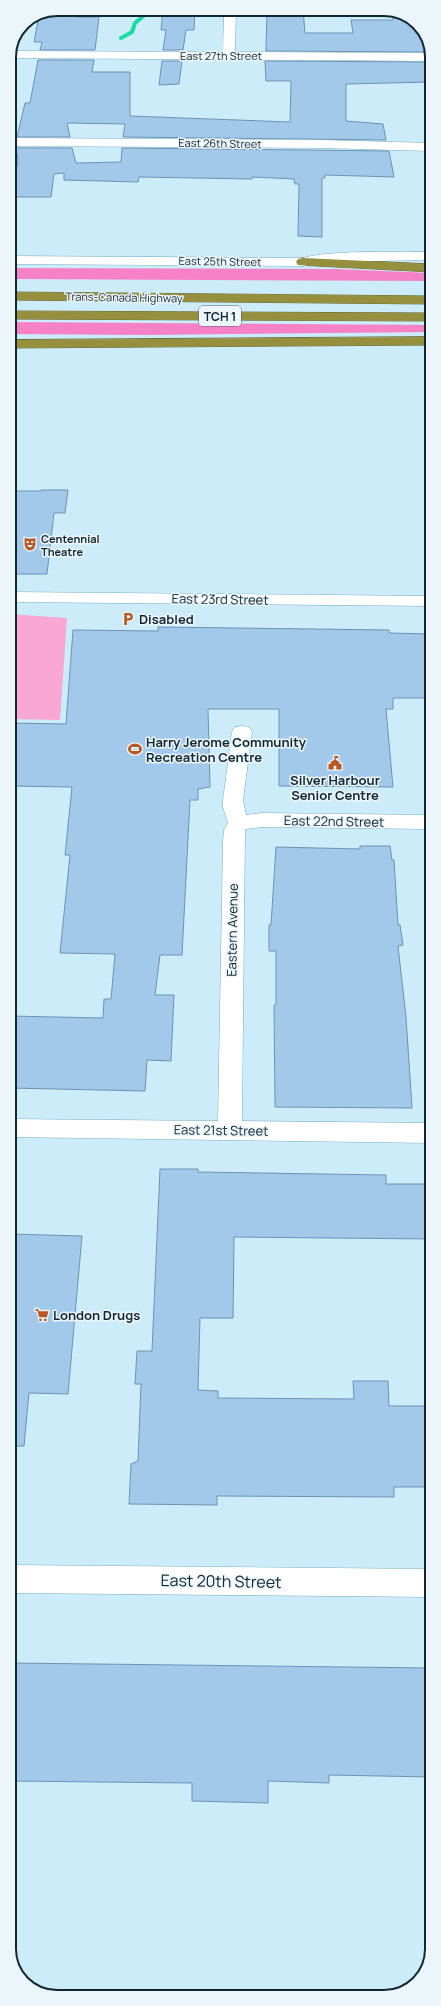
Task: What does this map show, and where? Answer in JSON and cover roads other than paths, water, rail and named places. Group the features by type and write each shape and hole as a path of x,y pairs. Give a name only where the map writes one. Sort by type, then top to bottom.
{"highway":[{"path":"303,262 425,268"},
{"name":"Trans-Canada Highway","path":"16,296 425,300"},
{"name":"Trans-Canada Highway","path":"16,315 425,317"},
{"path":"16,344 425,341"},
{"path":"16,350 46,344"}],"street":[{"path":"229,55 230,16"},
{"name":"East 27th Street","path":"16,54 425,58"},
{"name":"East 26th Street","path":"16,142 291,144 425,147"},
{"path":"16,248 27,250 86,254 122,260"},
{"name":"East 25th Street","path":"16,260 303,262 317,258 425,256"},
{"name":"East 23rd Street","path":"16,597 425,601"},
{"name":"Eastern Avenue","path":"230,1130 233,842 234,830 238,823 233,807 233,800 242,732"},
{"name":"East 22nd Street","path":"238,823 262,820 425,822"},
{"name":"East 21st Street","path":"16,1128 425,1133"},
{"name":"East 20th Street","path":"16,1579 425,1584"}],"waterway":[{"path":"121,38 132,32 135,23 144,16"}],"place":[{"name":"Centennial Theatre","path":"30,544"},
{"name":"Disabled","path":"128,619"},
{"name":"Harry Jerome Community Recreation Centre","path":"135,749"},
{"name":"Silver Harbour Senior Centre","path":"335,763"},
{"name":"London Drugs","path":"42,1315"}]}
